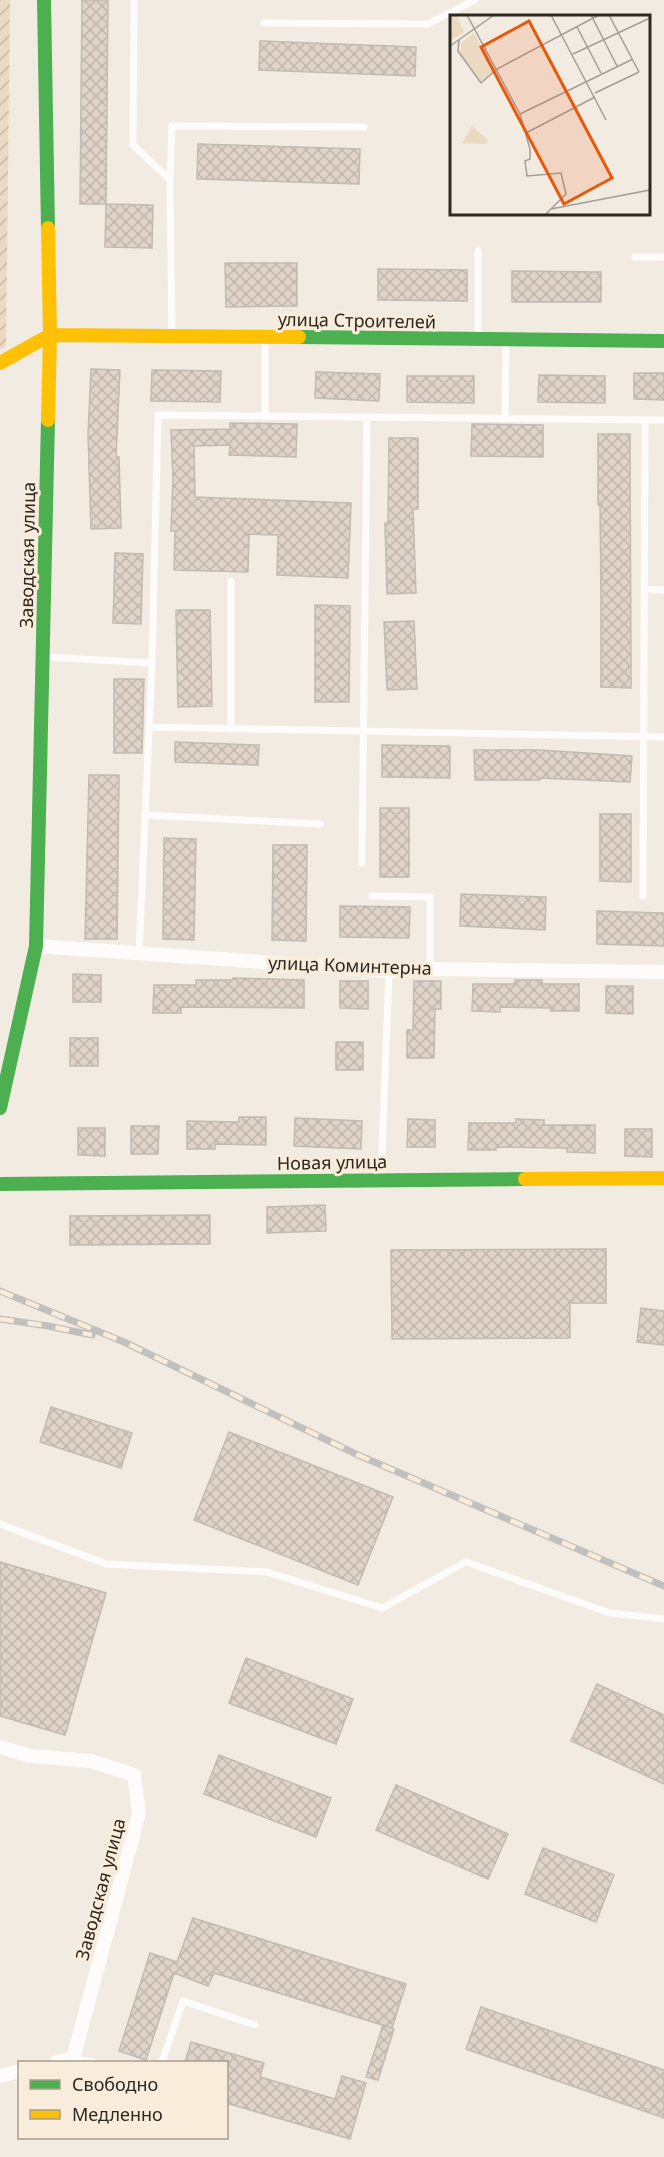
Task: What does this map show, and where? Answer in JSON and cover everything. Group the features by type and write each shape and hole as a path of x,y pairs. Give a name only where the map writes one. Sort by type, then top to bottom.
{"street":[{"name":"Заводская улица","path":"0,1108 36,946 51,335 44,0"},
{"name":"улица Строителей","path":"51,335 664,341"},
{"path":"0,363 51,335"},
{"name":"улица Коминтерна","path":"36,946 389,970 664,972"},
{"name":"Новая улица","path":"0,1184 664,1178"},
{"name":"Заводская улица","path":"0,1747 30,1756 90,1761 134,1775 139,1813 73,2059"},
{"path":"62,2061 73,2059"},
{"path":"0,2076 18,2072"}],"lane":[{"path":"134,0 134,145 170,180"},
{"path":"264,23 428,24 474,0"},
{"path":"172,336 170,180 172,126 364,127"},
{"path":"478,251 478,339"},
{"path":"635,257 664,257"},
{"path":"265,337 265,417"},
{"path":"505,419 506,340"},
{"path":"139,954 152,663 158,416 664,420"},
{"path":"362,863 367,417"},
{"path":"643,896 645,420"},
{"path":"231,581 231,729"},
{"path":"645,590 664,590"},
{"path":"43,657 152,663"},
{"path":"149,727 664,737"},
{"path":"145,815 320,824"},
{"path":"372,896 430,897 430,969"},
{"path":"381,1180 389,970"},
{"path":"0,1524 106,1564 267,1572 382,1608 466,1562 610,1613 664,1618"},
{"path":"162,2061 183,2001 255,2025"},
{"path":"73,2059 86,2061"}],"shaded area":[{"path":"0,0 10,0 6,347 0,349"}],"building":[{"path":"82,0 108,0 106,204 80,204"},
{"path":"260,41 416,47 415,76 259,70"},
{"path":"198,144 360,149 359,184 197,179"},
{"path":"106,204 153,205 152,248 105,247"},
{"path":"225,263 297,263 297,306 226,307"},
{"path":"378,269 467,270 467,301 378,300"},
{"path":"512,271 601,272 601,302 512,302"},
{"path":"91,369 120,370 116,457 119,457 121,528 91,529 88,435"},
{"path":"152,370 221,371 220,402 151,401"},
{"path":"316,372 380,374 379,401 315,398"},
{"path":"634,373 664,373 664,400 634,399"},
{"path":"539,375 605,376 605,403 538,402"},
{"path":"407,376 474,376 474,403 407,402"},
{"path":"230,423 297,424 296,457 229,455 230,445 194,446 195,497 351,503 348,578 277,575 278,535 249,534 248,572 174,570 175,531 171,531 173,479 171,430 230,429"},
{"path":"472,424 543,425 543,457 471,456"},
{"path":"598,434 630,434 631,688 601,687"},
{"path":"389,438 418,438 418,509 413,509 416,593 387,594 385,523 388,523"},
{"path":"115,553 143,554 141,624 113,623"},
{"path":"315,605 350,606 349,702 315,702"},
{"path":"176,610 210,610 212,706 178,707"},
{"path":"414,621 417,689 387,690 384,622"},
{"path":"114,679 144,679 142,753 114,753"},
{"path":"175,742 259,745 258,765 175,762"},
{"path":"382,745 450,746 450,778 382,777"},
{"path":"474,750 540,750 632,756 630,782 540,778 540,780 475,780"},
{"path":"89,775 119,775 117,939 85,939"},
{"path":"380,808 409,808 409,877 380,877"},
{"path":"600,814 631,814 631,882 600,881"},
{"path":"164,838 196,839 194,940 163,939"},
{"path":"273,845 307,845 306,941 272,940"},
{"path":"461,894 546,897 545,930 460,926"},
{"path":"340,906 410,907 409,938 340,937"},
{"path":"597,911 664,913 664,946 597,944"},
{"path":"73,974 101,975 101,1002 73,1002"},
{"path":"233,978 304,980 304,1008 181,1007 181,1013 153,1013 154,985 196,985 196,980 232,980"},
{"path":"515,980 542,980 542,984 579,984 579,1011 500,1007 500,1012 472,1011 473,984 514,984"},
{"path":"340,981 368,981 368,1009 340,1008"},
{"path":"414,981 441,981 441,1009 435,1009 434,1058 407,1058 407,1030 413,1030"},
{"path":"606,986 633,986 633,1014 606,1013"},
{"path":"70,1038 98,1038 98,1066 70,1066"},
{"path":"336,1042 363,1042 363,1070 336,1070"},
{"path":"239,1117 266,1117 266,1145 215,1144 215,1149 187,1149 187,1121 239,1122"},
{"path":"295,1118 362,1121 361,1149 294,1146"},
{"path":"408,1119 435,1120 435,1147 407,1147"},
{"path":"516,1119 544,1120 544,1125 595,1125 595,1153 567,1152 567,1148 496,1147 496,1150 468,1150 469,1123 516,1123"},
{"path":"131,1126 159,1126 158,1154 131,1154"},
{"path":"78,1128 105,1128 105,1156 78,1155"},
{"path":"625,1129 652,1129 652,1157 625,1156"},
{"path":"325,1205 326,1231 267,1233 267,1207"},
{"path":"210,1215 210,1244 70,1245 70,1216"},
{"path":"606,1249 606,1303 570,1303 570,1338 392,1339 391,1250"},
{"path":"641,1308 664,1311 664,1345 637,1342"},
{"path":"51,1407 132,1433 121,1468 40,1442"},
{"path":"229,1432 393,1497 358,1585 194,1520"},
{"path":"0,1562 106,1593 65,1735 0,1716"},
{"path":"246,1658 353,1699 336,1744 229,1703"},
{"path":"597,1684 664,1715 664,1784 571,1741"},
{"path":"219,1755 331,1798 316,1837 204,1794"},
{"path":"396,1785 508,1834 488,1879 376,1830"},
{"path":"543,1848 614,1875 596,1922 525,1894"},
{"path":"193,1918 406,1984 392,2028 214,1973 208,1986 174,1973 146,2060 119,2051 150,1953 177,1962"},
{"path":"481,2007 664,2070 664,2118 466,2049"},
{"path":"383,2025 394,2029 378,2080 366,2077"},
{"path":"191,2042 264,2063 260,2077 335,2099 342,2076 366,2083 350,2139 228,2104 228,2061 185,2061"}],"railway":[{"path":"0,1291 124,1342 358,1455 664,1586"},
{"path":"0,1319 92,1335"}],"traffic: fast":[{"path":"44,0 48,228"},
{"path":"299,337 664,341"},
{"path":"0,1108 36,946 48,420"},
{"path":"0,1184 525,1179"}],"traffic: slow":[{"path":"48,228 50,335 48,420"},
{"path":"0,363 50,335 299,337"},
{"path":"525,1179 664,1178"}]}
